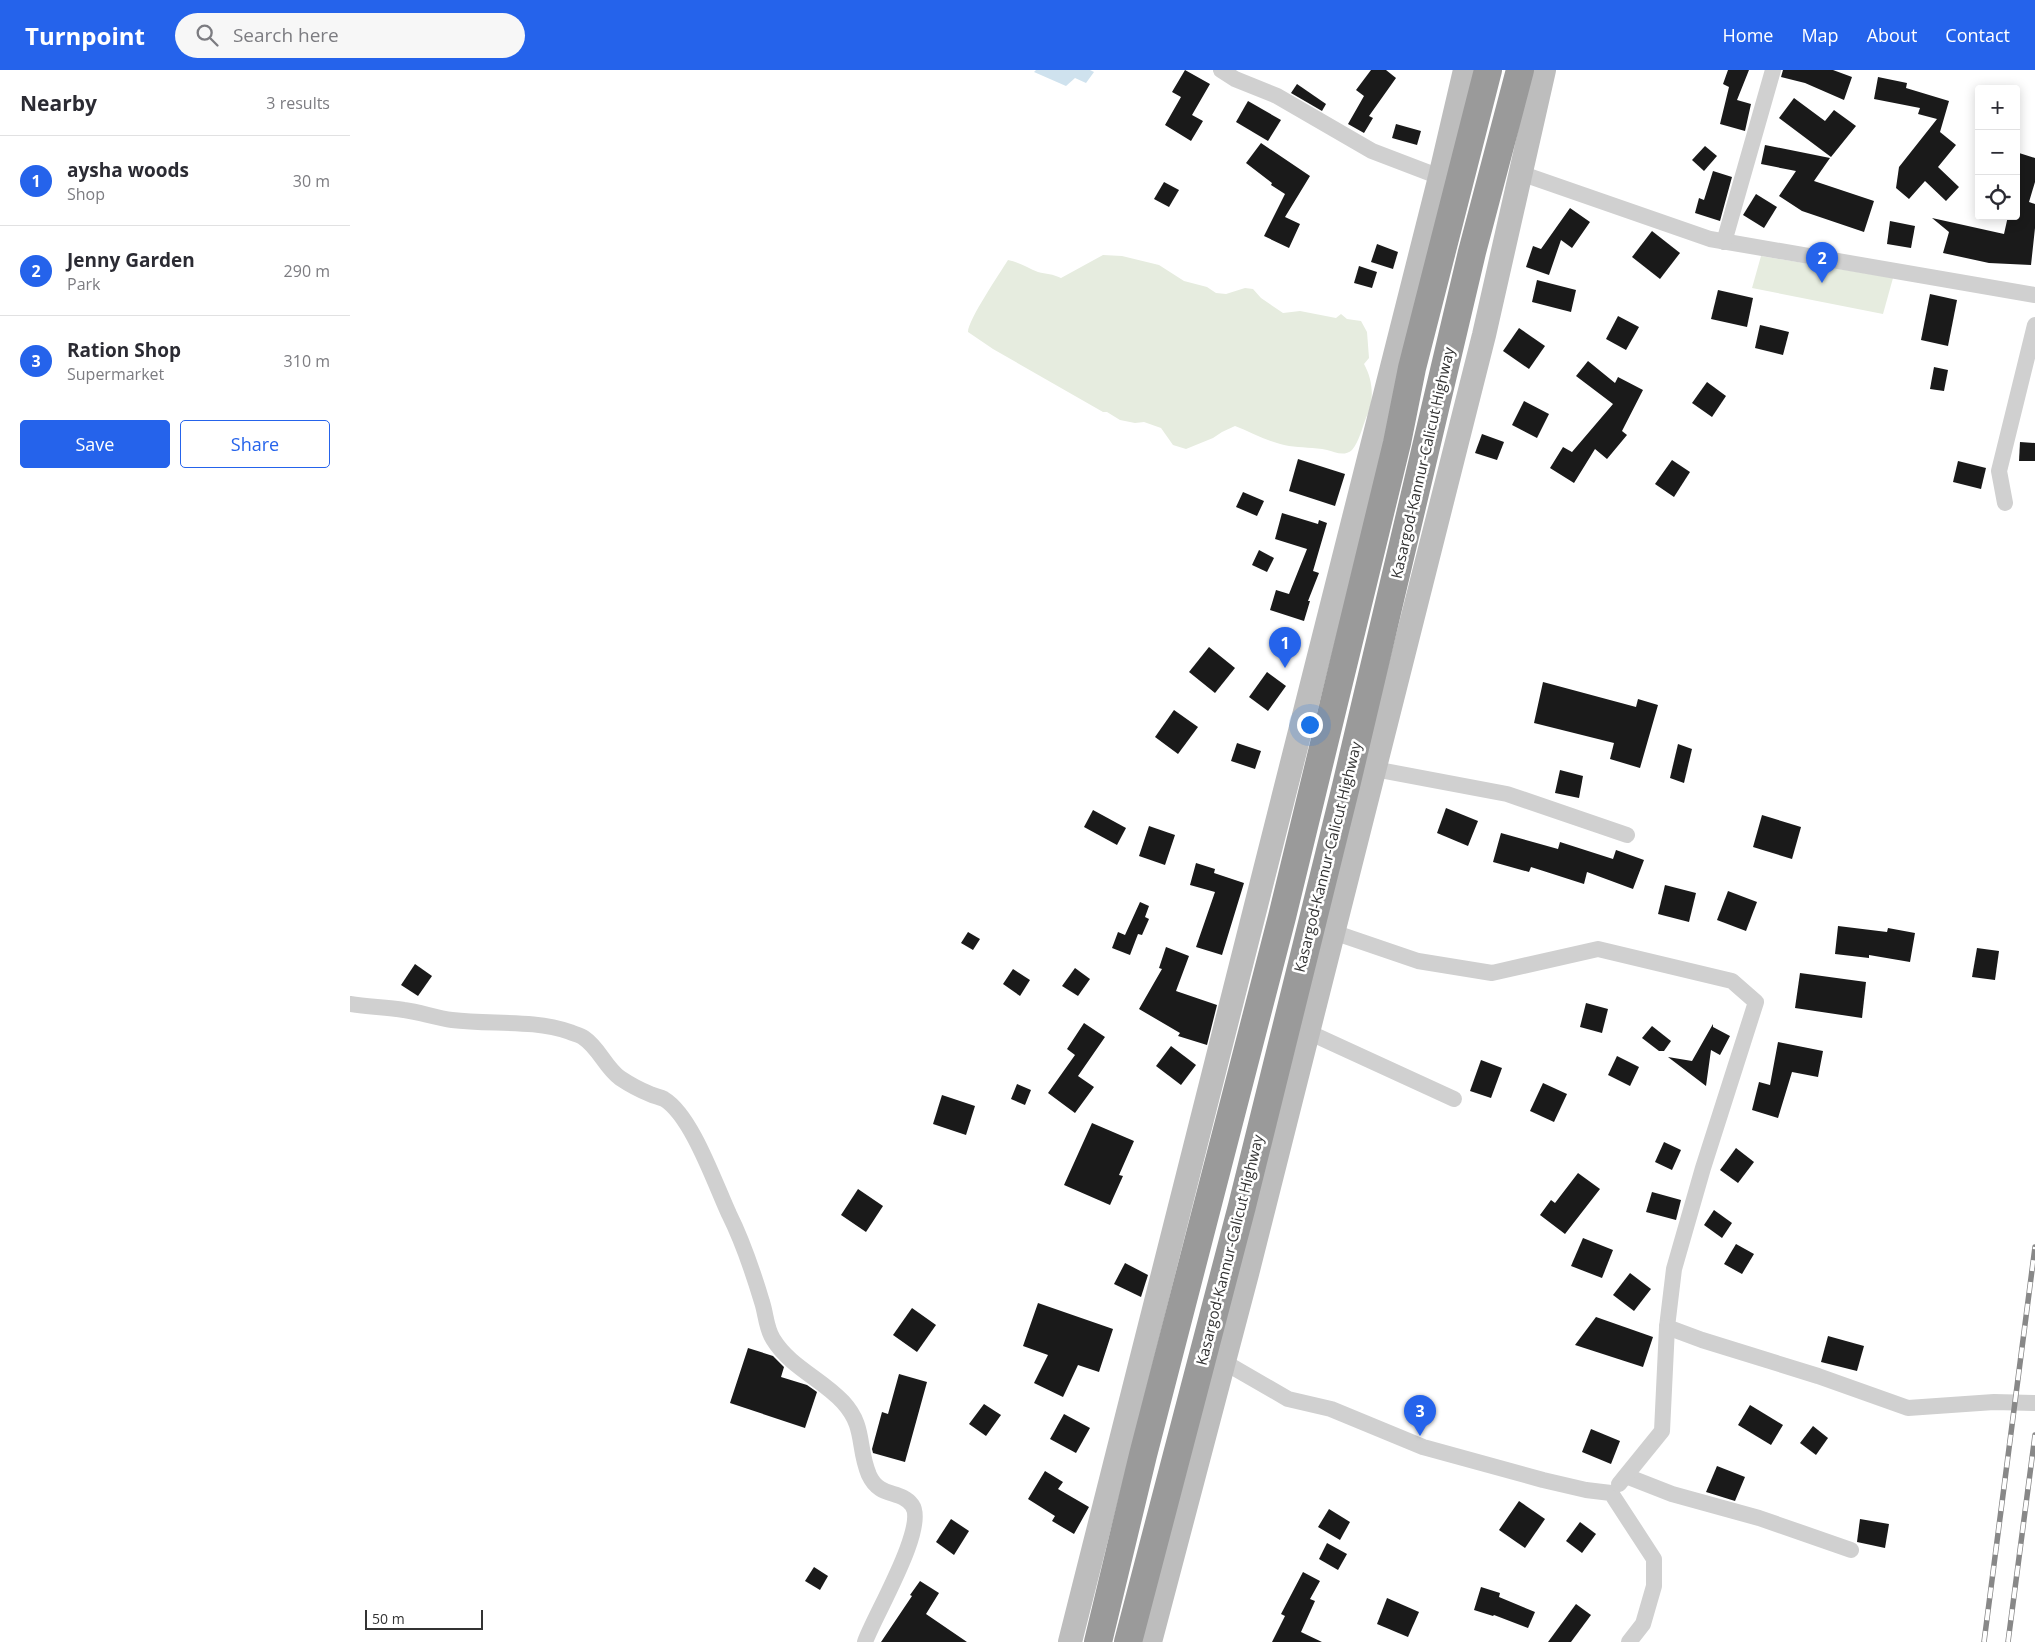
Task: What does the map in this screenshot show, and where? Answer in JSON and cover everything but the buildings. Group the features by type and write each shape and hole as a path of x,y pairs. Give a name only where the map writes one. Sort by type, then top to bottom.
{"highway":[{"name":"Kasargod-Kannur-Calicut Highway","path":"1098,1642 1143,1456 1282,917 1395,453 1412,368 1488,70"},
{"name":"Kasargod-Kannur-Calicut Highway","path":"1128,1642 1242,1206 1346,786 1472,252 1520,70"}],"street":[{"path":"1221,70 1235,79 1277,96 1372,150 1440,177"},
{"path":"1070,1642 1440,177 1465,70"},
{"path":"1150,1642 1224,1362 1484,335 1544,70"},
{"path":"1724,242 1773,70"},
{"path":"1520,173 1710,239 2035,295"},
{"path":"2005,503 1999,471 2030,362 2035,325"},
{"path":"1374,769 1507,794 1627,835"},
{"path":"1333,932 1418,961 1492,973 1598,949 1732,981 1756,1002 1703,1168 1674,1269 1667,1326 1662,1431 1611,1494"},
{"path":"350,1004 406,1010 450,1020 523,1023 554,1027 583,1037 618,1077 649,1094 664,1099 681,1115 696,1140 739,1235 763,1303 769,1333 786,1356 840,1399 853,1413 860,1432 868,1473 874,1484 882,1491 909,1502 914,1507 914,1525 911,1539 890,1591 871,1626 865,1642"},
{"path":"1308,1032 1454,1099"},
{"path":"1667,1326 1702,1340 1818,1376 1908,1408 1994,1402 2035,1403"},
{"path":"1224,1362 1288,1399 1330,1409 1422,1447 1543,1480 1611,1494 1654,1559 1654,1586 1643,1624 1635,1641"},
{"path":"1626,1476 1672,1494 1759,1518 1851,1550"}],"shaded area":[{"path":"1103,255 1122,256 1159,265 1184,281 1207,287 1216,293 1226,294 1245,288 1253,289 1261,298 1283,313 1300,311 1336,318 1341,314 1347,319 1361,321 1367,332 1369,358 1364,364 1371,384 1372,398 1357,443 1352,450 1340,453 1322,449 1282,445 1235,426 1213,438 1186,449 1173,445 1161,428 1144,422 1135,423 1120,420 1107,412 1103,412 993,349 968,332 969,326 979,307 1008,260 1038,272 1061,278"},
{"path":"1761,256 1893,278 1883,314 1752,288"}],"water":[{"path":"1036,70 1090,70 1094,72 1086,83 1075,78 1066,86 1034,72"}],"railway":[{"path":"1984,1642 2035,1247"},
{"path":"2008,1642 2035,1435"}],"place":[{"name":"Jenny Garden","path":"1822,283"},
{"name":"aysha woods","path":"1285,668"},
{"name":"Ration Shop","path":"1420,1436"}]}
